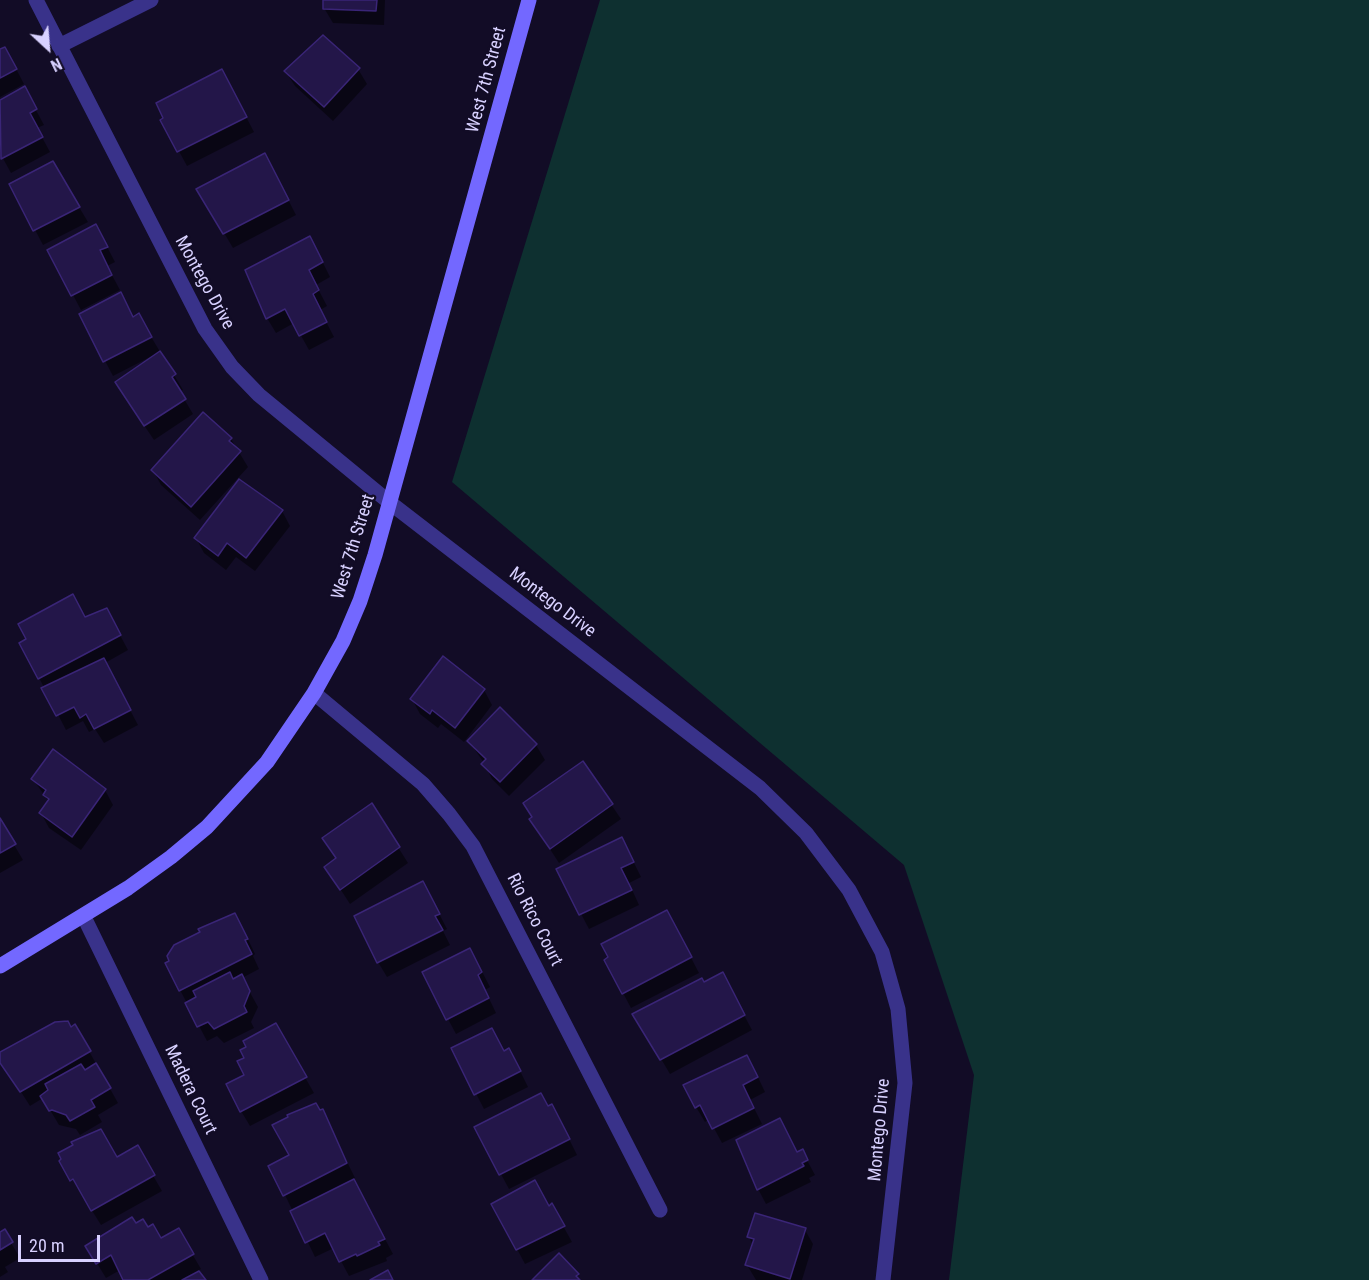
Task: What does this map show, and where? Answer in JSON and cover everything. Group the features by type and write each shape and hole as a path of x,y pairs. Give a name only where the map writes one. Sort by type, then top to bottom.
{"main road":[{"name":"West 7th Street","path":"0,966 84,917 171,858 207,827 267,762 314,693 360,601 445,308 529,0"}],"street":[{"name":"Montego Drive","path":"36,0 204,329 232,366 259,396 389,502 760,788 806,833 849,890 882,951 898,1009 905,1083 883,1280"},
{"path":"59,46 150,0"},
{"name":"Rio Rico Court","path":"314,693 423,784 450,814 473,846 660,1210"},
{"name":"Madera Court","path":"84,917 261,1280"}],"green space":[{"path":"600,0 1369,0 1369,1280 949,1280 974,1075 904,865 452,482"}],"building":[{"path":"323,0 377,0 376,11 323,9"},
{"path":"323,35 360,68 324,107 284,71"},
{"path":"5,47 17,69 0,78 0,49"},
{"path":"222,69 247,117 177,152 160,120 163,118 156,103"},
{"path":"25,86 37,109 30,113 43,137 1,159 0,100"},
{"path":"265,153 289,200 223,234 196,189"},
{"path":"53,161 80,207 33,231 9,184"},
{"path":"96,224 108,247 100,250 112,275 71,296 47,250"},
{"path":"310,236 323,262 309,270 319,290 313,294 327,322 299,336 285,309 266,319 245,270"},
{"path":"121,292 133,317 139,313 152,337 103,362 79,314"},
{"path":"160,351 176,374 172,377 186,399 144,426 115,382"},
{"path":"203,412 232,438 229,441 241,451 191,507 151,470"},
{"path":"239,479 283,510 246,558 227,543 218,556 194,538"},
{"path":"73,594 85,617 107,608 121,635 38,679 19,643 26,639 18,624"},
{"path":"443,656 485,689 455,728 432,710 430,714 410,699"},
{"path":"104,658 131,710 94,729 86,714 80,718 74,707 56,716 41,688"},
{"path":"500,707 537,744 500,782 481,764 486,759 467,741"},
{"path":"53,749 106,789 72,837 39,813 49,799 43,795 46,790 31,779"},
{"path":"583,761 613,804 550,849 529,819 532,817 523,803"},
{"path":"372,803 400,847 340,890 324,867 336,858 322,838"},
{"path":"0,818 16,844 0,853"},
{"path":"622,837 634,862 621,868 632,890 579,915 556,869"},
{"path":"423,881 440,914 435,916 443,930 377,963 354,916"},
{"path":"667,910 692,957 622,994 604,960 608,957 601,944"},
{"path":"235,913 248,939 245,940 252,954 179,991 165,963 169,961 167,956 174,945 200,932 198,929"},
{"path":"470,948 482,972 478,975 489,998 446,1020 422,972"},
{"path":"230,972 233,979 242,974 250,991 244,1006 247,1012 214,1029 208,1022 197,1027 185,1003 196,997 193,991"},
{"path":"723,972 745,1015 660,1060 632,1014 702,978 704,982"},
{"path":"68,1021 71,1027 75,1024 91,1051 20,1092 0,1063 0,1052 55,1022"},
{"path":"276,1023 307,1077 240,1112 226,1084 244,1075 237,1061 244,1058 240,1050 246,1047 243,1041"},
{"path":"492,1028 504,1051 509,1048 521,1071 474,1095 451,1048"},
{"path":"747,1055 758,1077 743,1085 754,1108 712,1129 700,1105 695,1108 683,1085"},
{"path":"96,1063 111,1088 91,1100 95,1107 70,1121 66,1115 49,1111 40,1096 48,1090 45,1084 81,1064 85,1070"},
{"path":"541,1093 548,1106 552,1104 570,1139 499,1175 474,1127"},
{"path":"316,1103 320,1110 323,1109 347,1163 283,1196 268,1166 289,1155 272,1125 288,1117 287,1115"},
{"path":"780,1118 797,1152 803,1149 808,1160 802,1163 804,1166 757,1190 736,1140"},
{"path":"101,1129 117,1157 138,1145 155,1175 91,1211 73,1179 70,1181 59,1161 61,1159 58,1153 73,1145 71,1142"},
{"path":"354,1179 385,1239 378,1242 380,1245 339,1262 325,1233 305,1243 290,1211"},
{"path":"535,1180 549,1206 552,1203 565,1226 516,1250 491,1204"},
{"path":"755,1213 806,1228 790,1279 745,1265 754,1239 747,1237"},
{"path":"132,1217 136,1223 143,1219 148,1227 153,1224 161,1238 179,1228 194,1254 148,1280 123,1280 111,1255 96,1264 85,1246"},
{"path":"5,1229 13,1242 0,1250 0,1232"},
{"path":"559,1253 579,1274 576,1276 580,1280 532,1280"},
{"path":"388,1270 393,1280 370,1280"},
{"path":"199,1271 206,1280 182,1280"}]}
